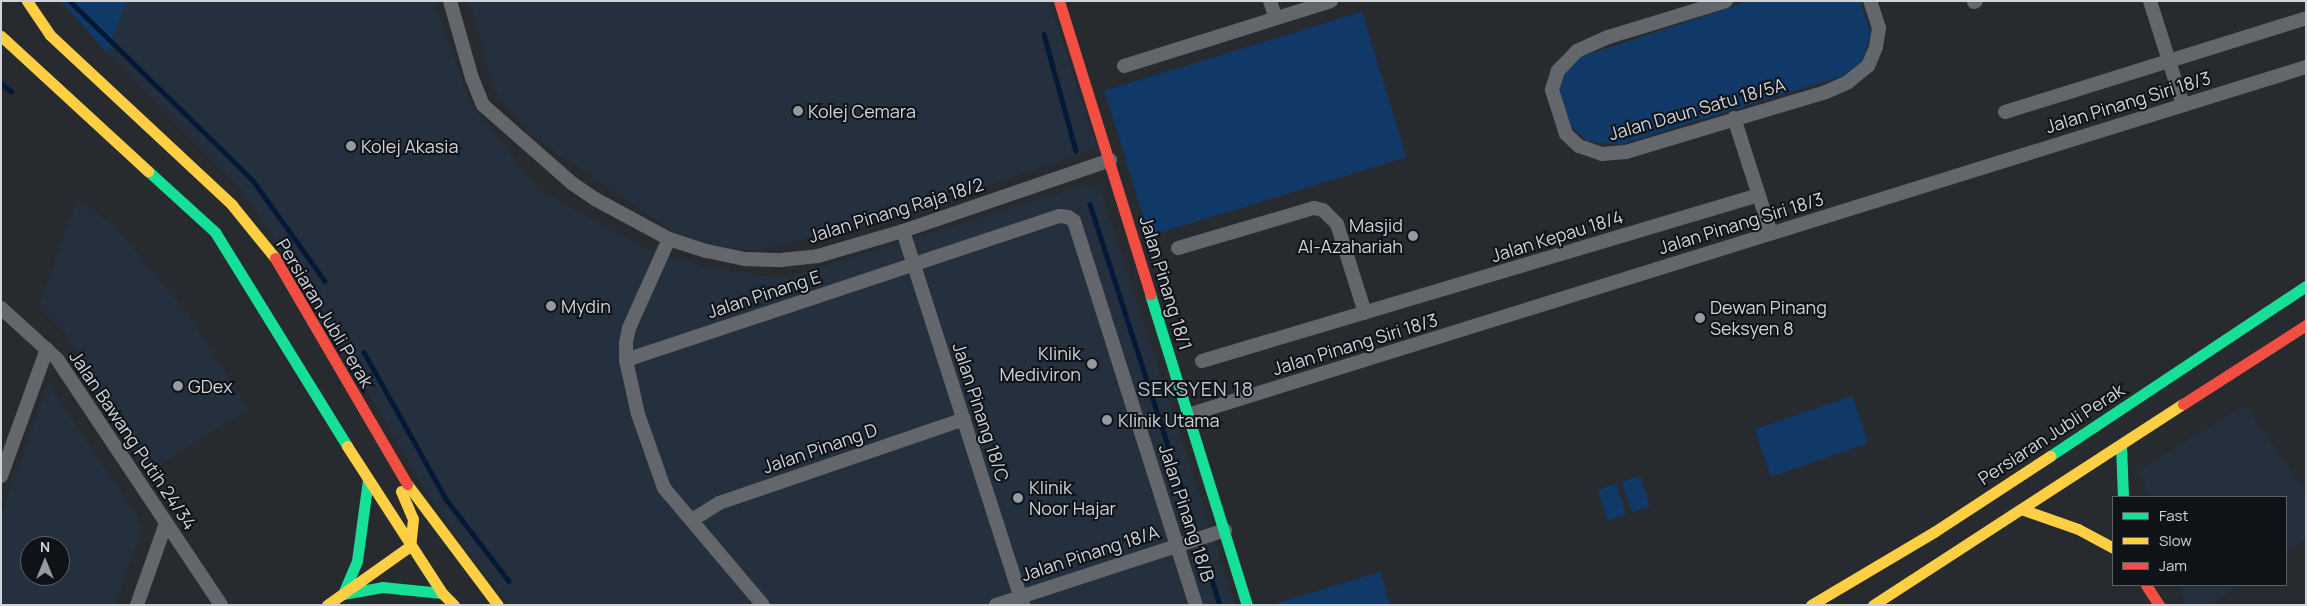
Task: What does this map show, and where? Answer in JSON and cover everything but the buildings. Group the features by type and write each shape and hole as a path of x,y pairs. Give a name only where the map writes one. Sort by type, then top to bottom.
{"main road":[{"name":"Persiaran Jubli Perak","path":"27,1 50,35 232,205 274,256 398,471 498,605"},
{"name":"Jalan Pinang 18/1","path":"1059,1 1247,605"},
{"path":"1,36 215,232 410,546 442,593 454,605"},
{"name":"Persiaran Jubli Perak","path":"1811,605 1934,532 2306,286"},
{"path":"1873,605 2024,510 2306,325"},
{"path":"2121,445 2123,496"},
{"path":"327,605 410,546 413,519 399,487 398,471"},
{"path":"343,594 357,561 368,480"},
{"path":"2024,510 2078,529 2112,547"},
{"path":"2147,586 2159,605"},
{"path":"343,594 382,587 442,593"}],"street":[{"name":"Jalan Pinang Raja 18/2","path":"450,1 472,78 483,105 573,184 669,239 707,252 746,259 781,260 818,256 903,231 1110,160"},
{"path":"1270,1 1276,18"},
{"path":"1124,66 1331,1"},
{"name":"Jalan Daun Satu 18/5A","path":"1726,1 1608,37 1577,51 1558,71 1552,90 1566,134 1579,146 1602,154 1626,152 1734,118 1826,92 1848,82 1868,66 1876,47 1879,28 1870,1"},
{"path":"2150,1 2183,105"},
{"path":"2005,112 2306,18"},
{"name":"Jalan Pinang Siri 18/3","path":"1188,416 2306,67"},
{"path":"1734,118 1771,234"},
{"name":"Jalan Kepau 18/4","path":"1202,362 1759,195"},
{"path":"1178,248 1314,208 1323,210 1337,224 1365,313"},
{"name":"Jalan Pinang 18/B","path":"915,265 1059,216 1074,221 1196,605"},
{"name":"Jalan Pinang 18/C","path":"903,231 1021,600"},
{"path":"669,239 629,328 626,360 638,414 664,488 692,520 756,603"},
{"name":"Jalan Pinang E","path":"626,360 915,265"},
{"name":"Jalan Bawang Putih 24/34","path":"1,308 47,349 221,605"},
{"path":"1,476 47,349"},
{"name":"Jalan Pinang D","path":"692,520 728,500 964,419"},
{"path":"137,605 166,523"},
{"name":"Jalan Pinang 18/A","path":"996,605 1021,600 1225,530"}],"shaded area":[{"path":"61,1 127,1 107,53"},
{"path":"127,1 434,1 471,104 539,190 646,249 708,268 784,278 1088,184 1101,190 1235,605 510,605 473,560 419,481 319,305 240,188 107,53"},
{"name":"Kolej Cemara","path":"470,1 1049,1 1097,148 885,221 753,251 685,240 528,133 494,89"},
{"path":"1749,1 1860,1 1871,33 1863,61 1846,75 1619,145 1587,141 1570,126 1559,91 1565,74 1580,57"},
{"path":"1362,12 1406,157 1149,236 1105,91"},
{"path":"77,199 114,226 188,314 248,409 152,470 64,331 39,306"},
{"path":"48,384 143,525 115,605 1,605 1,515"},
{"path":"1852,396 1868,443 1771,477 1755,430"},
{"path":"2245,405 2306,493 2306,539 2287,552 2287,496 2149,496 2139,470"},
{"path":"1640,476 1650,506 1632,512 1622,482"},
{"path":"1616,484 1626,514 1608,520 1598,490"},
{"path":"1380,572 1390,605 1272,605"},
{"path":"2179,586 2238,586 2210,605 2186,605"}],"waterway":[{"path":"70,1 252,179 325,281"},
{"path":"1044,34 1076,151"},
{"path":"1,83 11,91"},
{"path":"1090,204 1193,522"},
{"path":"364,352 446,499 509,581"},
{"path":"1210,574 1220,605"}],"traffic: fast":[{"path":"148,171 215,232 347,446"},
{"path":"2050,456 2306,286"},
{"path":"1150,294 1247,605"},
{"path":"2121,445 2123,496"},
{"path":"343,594 357,561 368,480"},
{"path":"343,594 382,587 442,593"}],"traffic: slow":[{"path":"27,1 50,35 232,205 275,258"},
{"path":"1,36 148,171"},
{"path":"1873,605 2183,404"},
{"path":"347,446 442,593 454,605"},
{"path":"1811,605 1934,532 2050,456"},
{"path":"407,484 498,605"},
{"path":"401,491 413,519 410,546"},
{"path":"2024,510 2078,529 2112,547"},
{"path":"327,605 410,546"}],"traffic: jam":[{"path":"1059,1 1150,294"},
{"path":"275,258 407,484"},
{"path":"2183,404 2306,325"},
{"path":"2147,586 2159,605"}],"place":[{"name":"Kolej Cemara","path":"798,111"},
{"name":"Kolej Akasia","path":"351,146"},
{"name":"Masjid Al-Azahariah","path":"1413,236"},
{"name":"Mydin","path":"551,306"},
{"name":"Dewan Pinang Seksyen 8","path":"1700,318"},
{"name":"Klinik Mediviron","path":"1092,364"},
{"name":"GDex","path":"178,386"},
{"name":"Klinik Utama","path":"1107,420"},
{"name":"Klinik Noor Hajar","path":"1018,498"}],"district":[{"name":"SEKSYEN 18","path":"1196,388"}]}
